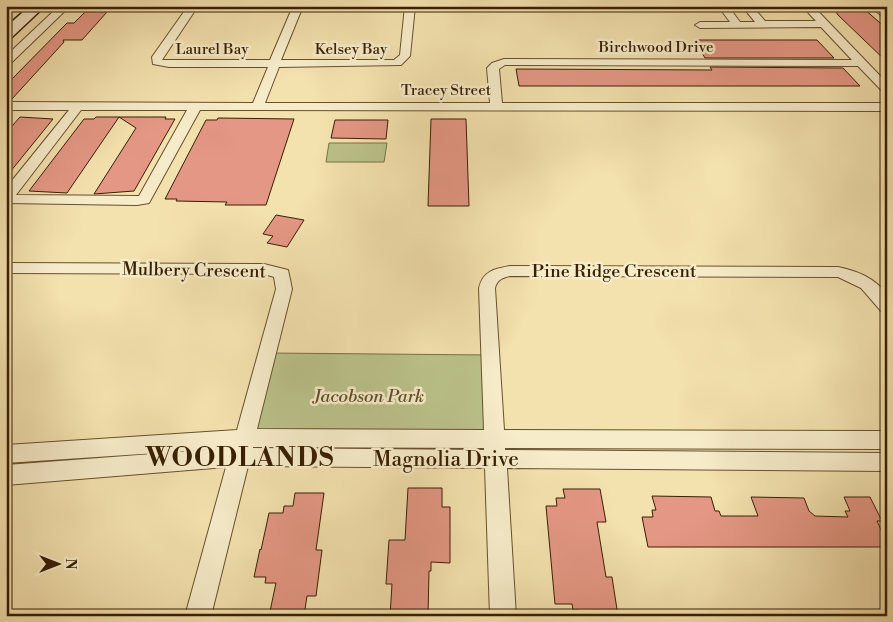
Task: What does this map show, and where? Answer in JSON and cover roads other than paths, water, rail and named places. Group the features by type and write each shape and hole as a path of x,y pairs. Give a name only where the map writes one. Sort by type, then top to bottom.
{"street":[{"path":"6,13 14,6"},
{"path":"6,35 38,6"},
{"path":"6,62 65,6"},
{"name":"Laurel Bay","path":"192,6 157,56 157,62 166,64 274,64"},
{"path":"257,106 298,6"},
{"name":"Kelsey Bay","path":"274,64 389,64 400,62 405,56 410,6"},
{"path":"723,6 737,25"},
{"path":"748,6 762,24"},
{"path":"807,6 887,90"},
{"path":"875,6 887,17"},
{"path":"700,25 824,24"},
{"name":"Birchwood Drive","path":"496,107 493,68 496,64 504,62 861,62"},
{"name":"Tracey Street","path":"6,106 887,107"},
{"path":"78,106 8,195 7,199 13,201 144,200 196,106"},
{"name":"Mulbery Crescent","path":"6,268 264,269 282,274 284,290 242,448"},
{"name":"Pine Ridge Crescent","path":"494,449 486,288 489,280 497,274 510,271 838,272 851,275 874,288 887,307"},
{"name":"Magnolia Drive","path":"6,454 242,448 494,449 887,440"},
{"path":"198,616 242,448"},
{"name":"Magnolia Drive","path":"6,475 242,448"},
{"path":"494,449 504,616"},
{"name":"Magnolia Drive","path":"494,449 887,462"}],"district":[{"name":"WOODLANDS","path":"240,457"}],"park label":[{"name":"Jacobson Park","path":"369,396"}]}
